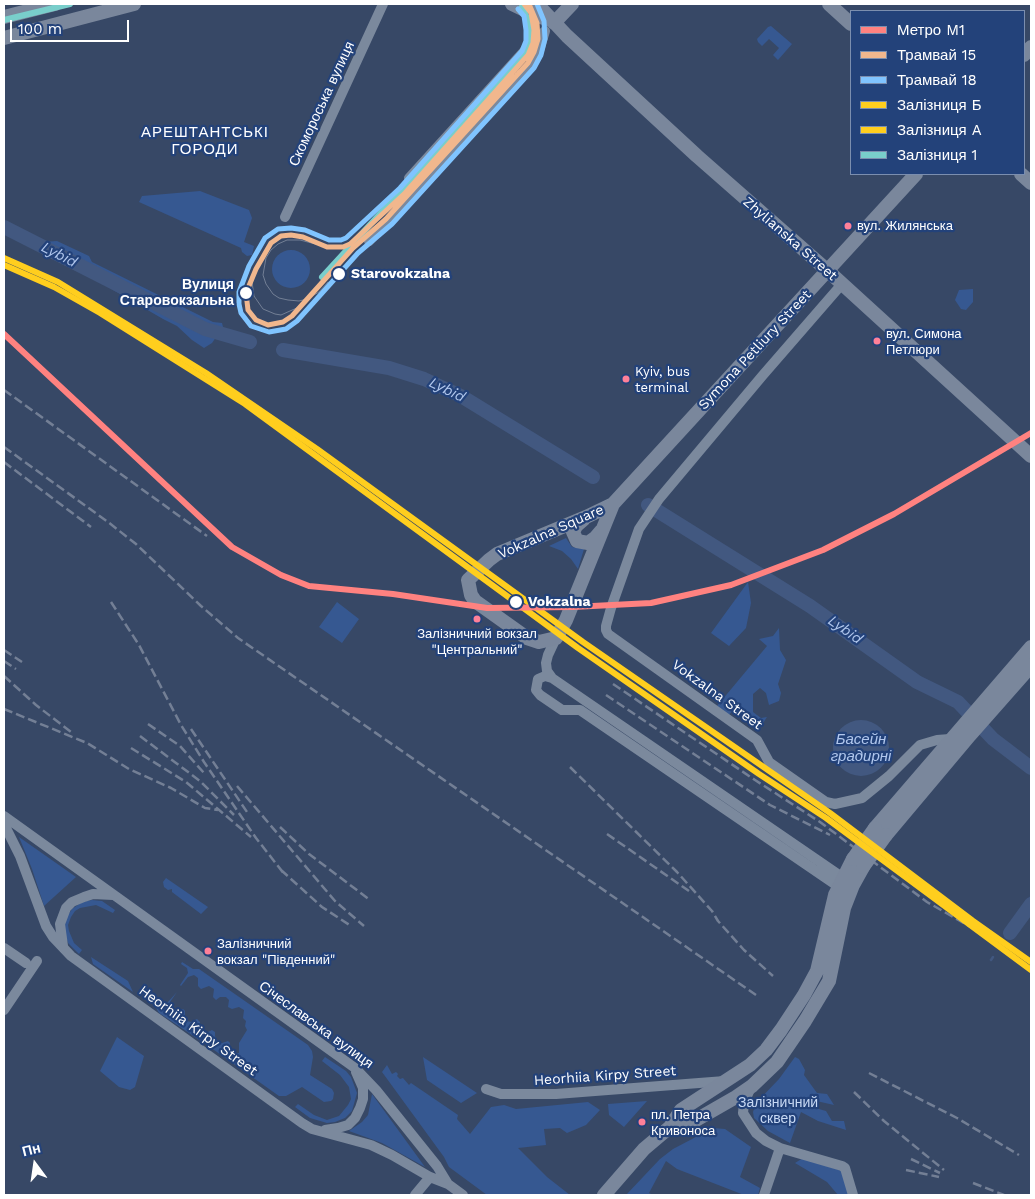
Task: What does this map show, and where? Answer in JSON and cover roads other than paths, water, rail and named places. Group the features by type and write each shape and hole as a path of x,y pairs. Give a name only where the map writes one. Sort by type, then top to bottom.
{"main road":[{"path":"4,17 55,4"},
{"path":"4,38 134,4"},
{"name":"Zhylianska Street","path":"512,4 550,25 828,271 1031,456"},
{"name":"Zhylianska Street","path":"537,4 550,25"},
{"path":"550,25 572,4"},
{"path":"829,4 850,23"},
{"name":"Symona Petliury Street","path":"613,504 915,175"},
{"name":"Vokzalna Square","path":"613,504 566,620 554,641 539,642 527,638 474,602 468,580 482,564 497,554 586,518 613,504"},
{"path":"586,518 576,526 574,532 577,542 588,543 603,528"},
{"path":"881,832 986,708 1031,647"},
{"path":"986,708 1031,666"},
{"path":"604,1195 644,1149 670,1127 681,1110 758,1059 781,1030 817,971 826,929 858,863 950,739 966,731"},
{"path":"670,1127 689,1124 752,1086 771,1068 792,1040 829,981 846,885"}],"street":[{"name":"Скомороська вулиця","path":"285,216 383,4"},
{"path":"409,178 550,25"},
{"path":"370,242 531,66 550,25"},
{"name":"Symona Petliury Street","path":"659,499 842,284"},
{"name":"Vokzalna Street","path":"659,499 639,529 606,626 608,634 757,740 769,762 826,802 835,804 862,798 889,776 920,745 937,740 950,739"},
{"path":"552,678 546,667 548,655 554,641"},
{"path":"545,676 552,678 846,885 580,710 562,710 538,693 535,686 538,679 545,676"},
{"path":"573,709 577,699 574,693"},
{"name":"Січеславська вулиця","path":"4,816 355,1068 376,1090 437,1166 448,1184 463,1195"},
{"name":"Heorhiia Kirpy Street","path":"4,824 20,856 46,926 63,949 80,963 302,1123 320,1131 371,1145 430,1177 448,1184"},
{"path":"63,949 60,924 66,908 72,902 93,894 114,895"},
{"path":"4,948 26,963"},
{"path":"4,1010 37,961"},
{"path":"320,1131 338,1128 348,1124 355,1118 363,1099 363,1088 355,1068"},
{"name":"Heorhiia Kirpy Street","path":"486,1090 501,1094 556,1094 726,1081"},
{"path":"752,1086 744,1103 743,1114 756,1133 780,1148 842,1166 845,1168 853,1195"},
{"path":"764,1195 780,1148"},
{"path":"415,1195 430,1177"}],"water":[{"name":"Басейн градирні","path":"856,720 866,720 881,728 887,737 889,748 887,759 881,768 866,776 856,776 845,771 838,764 833,753 833,743 838,732 845,725"}],"waterway":[{"name":"Lybid","path":"4,227 205,329 250,342"},
{"name":"Lybid","path":"283,350 389,368 424,379 461,396 593,477"},
{"name":"Lybid","path":"648,505 810,606 917,682 958,702 993,739 1031,768"},
{"path":"1010,933 1031,904"}],"tram line":[{"name":"15","path":"524,4 531,13 534,30 533,43 528,55 405,193 350,244 343,247 327,247 303,237 291,235 281,236 271,243 256,269 246,293 248,310 256,320 268,325 283,322 292,316 353,248 386,219 528,63 538,39 537,23 529,4"},
{"name":"18","path":"518,9 524,16 526,30 526,41 522,51 400,188 346,238 329,240 305,230 291,228 278,229 265,238 249,266 239,292 241,313 251,326 269,332 286,329 297,321 358,253 392,224 534,68 541,55 545,39 544,21 537,4"},
{"path":"323,246 300,240 287,240 278,244 266,258 263,275 266,284 273,294 288,300 299,301 307,299 319,292 328,282"},
{"path":"253,273 254,296 263,309 281,315 299,307"}],"railway":[{"path":"4,390 207,536"},
{"path":"4,447 136,544 201,606 238,638 756,995"},
{"path":"4,462 91,527"},
{"path":"111,602 139,645 181,725 204,762 256,838 285,875"},
{"path":"4,650 22,662"},
{"path":"4,661 16,669"},
{"path":"4,676 36,705 71,732"},
{"path":"613,684 820,822 927,902 974,929"},
{"path":"606,695 770,805 830,835"},
{"path":"4,709 87,743 129,769 171,788 205,808 218,810"},
{"path":"148,724 180,746 204,773"},
{"path":"191,729 247,812"},
{"path":"140,736 200,781 234,815"},
{"path":"131,748 186,782 251,837"},
{"path":"570,767 677,872 744,950 773,976"},
{"path":"237,786 335,901 364,926"},
{"path":"280,827 309,854 370,900"},
{"path":"607,834 689,891"},
{"path":"281,870 322,907 351,926"},
{"path":"869,1073 957,1118 1019,1155"},
{"path":"854,1092 884,1121 944,1170"},
{"path":"911,1159 940,1173"},
{"path":"906,1170 939,1177"},
{"path":"973,1183 1004,1195"}],"metro line":[{"name":"M1","path":"4,334 232,547 281,575 309,586 393,594 487,608 573,607 651,603 731,585 823,550 894,514 1031,433"}],"rail line":[{"name":"1","path":"4,20 70,4"},
{"name":"1","path":"322,277 522,59 530,38 530,25 522,7"},
{"name":"A","path":"4,258 58,282 206,373 317,449 583,642 830,813 973,921 1031,962"},
{"name":"Б","path":"4,265 54,287 100,313 245,404 578,648 759,774 826,818 1031,970"}],"place":[{"name":"вул. Жилянська","path":"848,226"},
{"name":"Starovokzalna","path":"339,274"},
{"name":"Вулиця Старовокзальна","path":"246,293"},
{"name":"вул. Симона Петлюри","path":"877,341"},
{"name":"Kyiv, bus terminal","path":"626,379"},
{"name":"Vokzalna","path":"516,602"},
{"name":"Залізничний вокзал \"Центральний\"","path":"477,619"},
{"name":"Залізничний вокзал \"Південний\"","path":"208,951"},
{"name":"пл. Петра Кривоноса","path":"642,1122"}],"district":[{"name":"АРЕШТАНТСЬКІ ГОРОДИ","path":"205,142"}],"park label":[{"name":"Залізничний сквер","path":"778,1112"}]}
